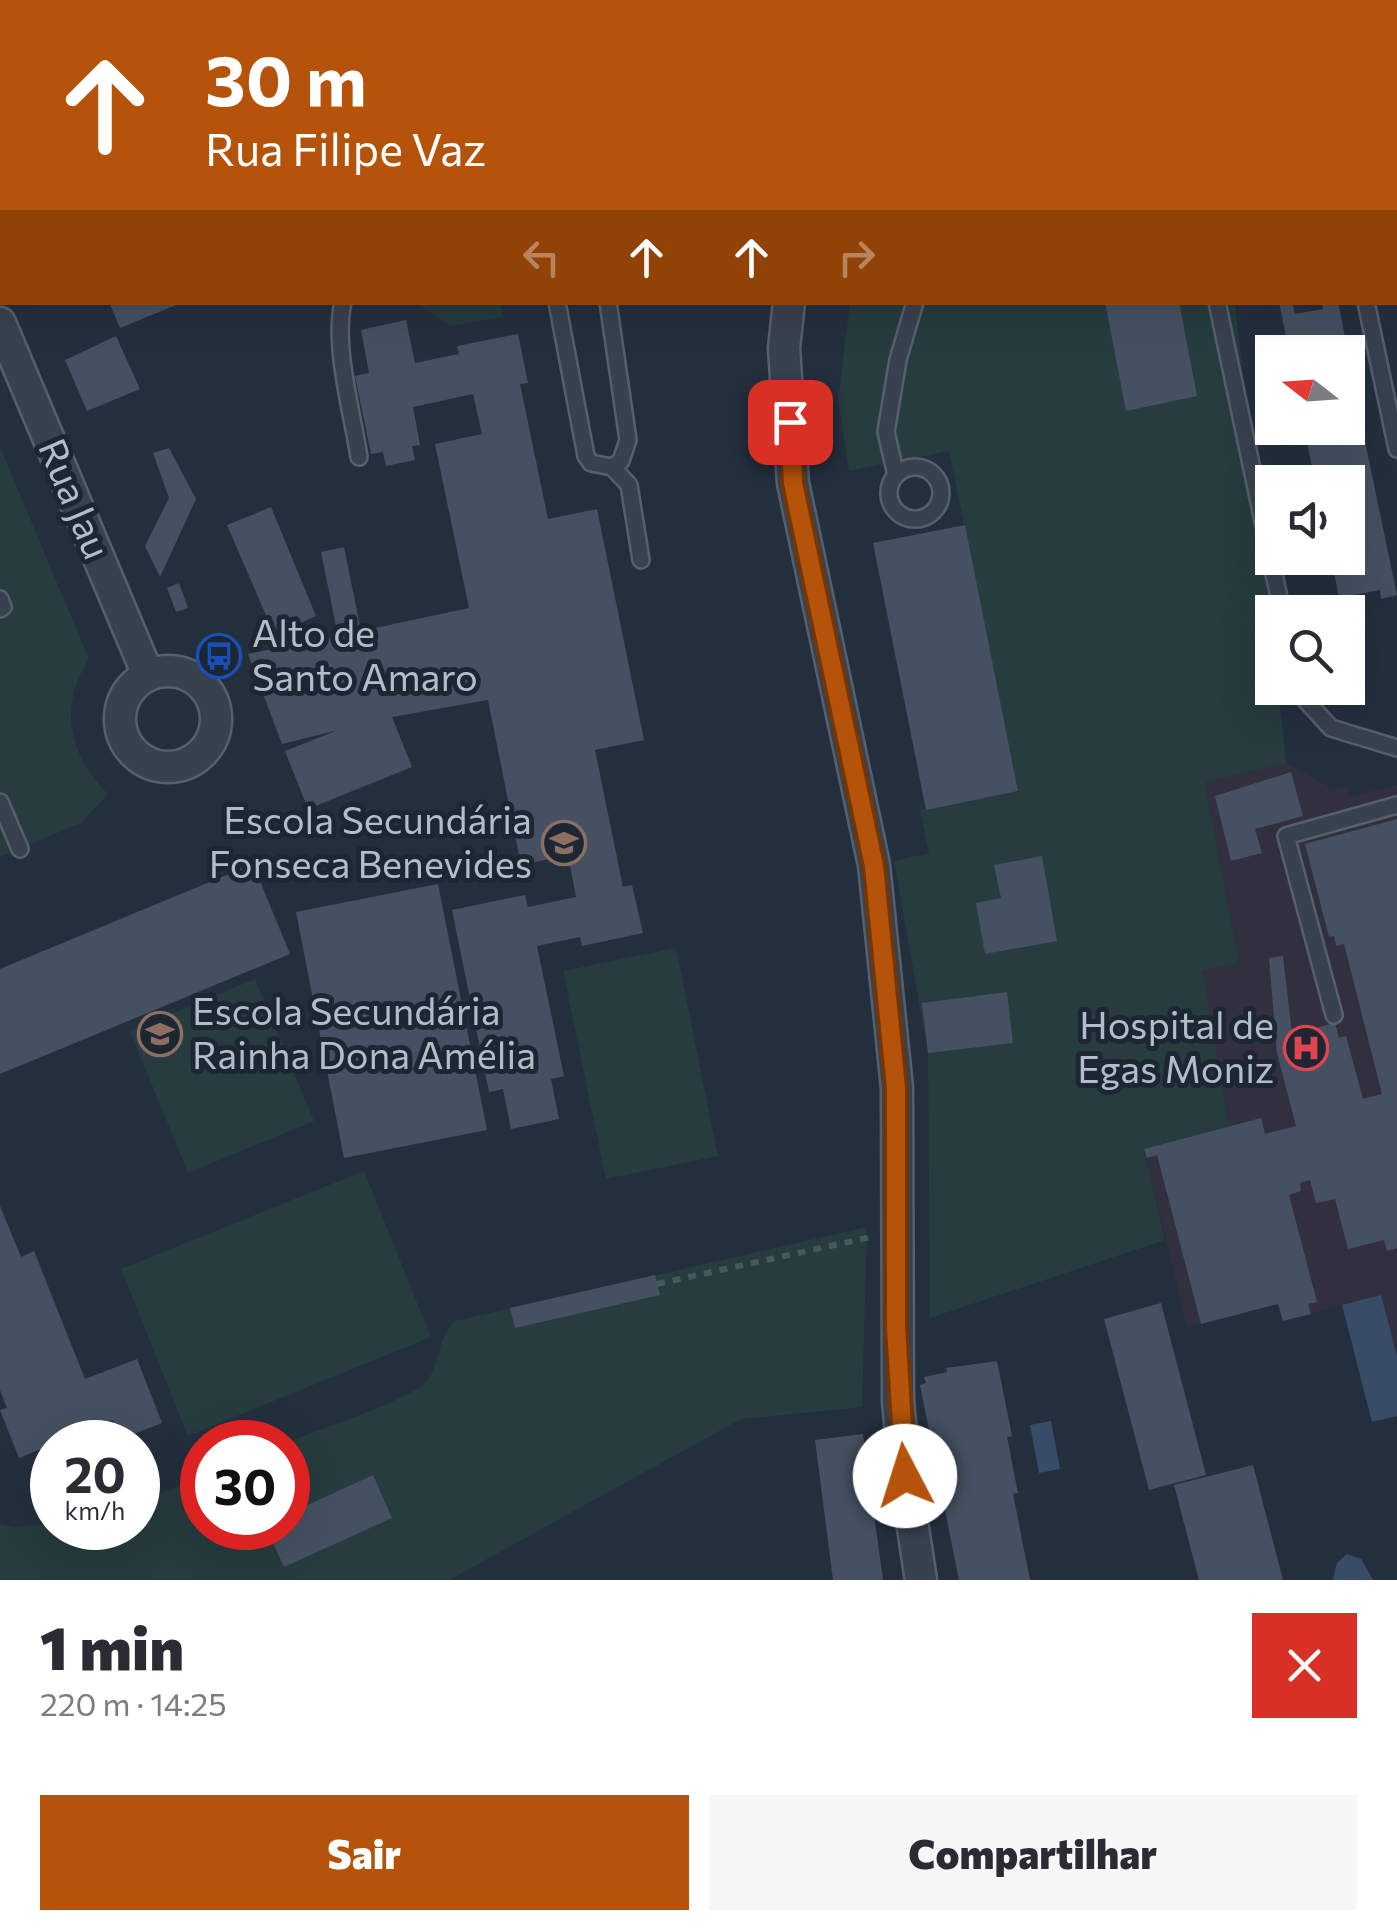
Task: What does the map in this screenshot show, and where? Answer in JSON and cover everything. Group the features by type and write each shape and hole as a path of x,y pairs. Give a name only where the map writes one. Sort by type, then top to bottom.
{"street":[{"path":"789,305 784,348 793,483 874,866 896,1088 896,1326 905,1476 921,1580"},
{"name":"Rua Jau","path":"0,323 148,675"}],"lane":[{"path":"342,305 341,340 359,456"},
{"path":"559,305 586,456 596,465 612,466 621,460 628,440 608,305"},
{"path":"896,476 886,432 898,360 914,305"},
{"path":"1218,305 1278,595"},
{"path":"1367,305 1397,449"},
{"path":"612,466 628,484 642,560"},
{"path":"0,599 0,609"},
{"path":"1310,705 1331,728 1397,748"},
{"path":"0,802 20,848"},
{"path":"1334,1015 1286,836 1397,805"}],"path":[{"path":"658,1284 897,1231"}],"shaded area":[{"name":"Hospital de Egas Moniz","path":"1286,763 1333,789 1347,785 1349,797 1397,785 1397,1356 1380,1295 1283,1321 1277,1304 1187,1327 1144,1149 1229,1126 1201,970 1239,963 1205,783"}],"green space":[{"path":"420,305 500,305 503,317 451,326"},
{"path":"850,305 1235,305 1255,486 1255,575 1265,575 1267,595 1255,595 1255,705 1280,705 1286,763 1205,783 1239,963 1202,971 1229,1126 1144,1149 1165,1240 930,1318 928,1053 894,861 929,853 920,810 1018,791 949,451 849,471 838,401"},
{"path":"0,447 89,659 73,695 72,730 84,763 108,794 81,823 0,857"},
{"path":"676,948 718,1156 606,1179 563,971"},
{"path":"255,979 314,1121 188,1173 130,1031"},
{"path":"364,1171 431,1337 227,1420 182,1420 121,1269"},
{"path":"867,1227 862,1407 741,1419 449,1580 0,1580 0,1524 30,1525 30,1550 160,1550 160,1494 180,1486 180,1550 310,1550 310,1433 401,1397 425,1383 444,1336 455,1321"}],"water":[{"path":"1381,1295 1397,1356 1397,1416 1372,1422 1342,1305"},
{"path":"1051,1421 1060,1469 1039,1473 1030,1425"},
{"path":"1347,1554 1361,1559 1373,1580 1333,1580 1337,1563"}],"building":[{"path":"110,305 176,305 120,328"},
{"path":"1106,305 1180,305 1197,396 1126,411"},
{"path":"1280,305 1293,305 1295,314 1323,309 1322,305 1339,305 1345,335 1286,335"},
{"path":"406,320 415,363 459,354 457,346 518,334 528,383 520,384 548,519 597,509 644,740 595,750 623,887 632,885 643,933 582,946 580,937 537,946 564,1076 551,1079 559,1119 511,1129 503,1089 489,1092 452,910 525,895 528,907 576,897 568,855 521,865 488,700 392,717 412,767 308,809 285,751 338,730 282,744 248,654 338,636 321,552 344,547 361,631 469,608 435,444 482,434 473,394 413,407 420,445 412,446 415,460 386,466 383,452 371,454 355,376 369,373 361,330"},
{"path":"116,336 140,389 87,411 65,360"},
{"path":"1365,442 1397,595 1381,599 1380,590 1338,595 1334,575 1365,575 1365,465 1312,465 1307,445 1365,445"},
{"path":"169,448 196,499 160,577 145,546 169,498 153,453"},
{"path":"271,507 316,616 274,634 227,525"},
{"path":"965,525 1018,791 926,810 873,543"},
{"path":"179,583 188,608 176,612 167,588"},
{"path":"1291,772 1303,816 1255,829 1262,853 1231,861 1215,796"},
{"path":"1397,819 1397,1248 1387,1251 1384,1240 1348,1249 1335,1199 1316,1203 1310,1180 1300,1183 1301,1191 1289,1195 1317,1302 1308,1304 1311,1314 1283,1321 1278,1304 1201,1324 1157,1155 1147,1158 1144,1149 1261,1118 1265,1134 1296,1126 1277,1053 1269,958 1283,956 1292,1034 1335,1023 1339,1038 1346,1036 1363,1099 1382,1094 1344,944 1336,946 1334,936 1329,937 1305,844"},
{"path":"1042,856 1057,941 985,954 976,903 1001,898 994,865"},
{"path":"253,864 290,954 0,1074 0,969"},
{"path":"438,884 487,1130 344,1158 296,912"},
{"path":"1007,992 1013,1043 928,1053 922,1003"},
{"path":"0,1206 21,1257 34,1251 85,1379 137,1359 162,1423 30,1420 30,1454 19,1458 0,1410 7,1408 0,1390"},
{"path":"655,1275 660,1295 515,1328 510,1308"},
{"path":"1161,1303 1206,1475 1149,1490 1104,1319"},
{"path":"997,1361 1012,1436 1007,1437 1018,1493 1013,1494 1030,1580 959,1580 920,1385 926,1383 924,1377 947,1372 946,1368"},
{"path":"863,1434 883,1580 833,1580 815,1440"},
{"path":"1253,1465 1283,1580 1199,1580 1174,1485"},
{"path":"373,1475 392,1518 284,1567 276,1550 310,1550 310,1504"}],"place":[{"name":"Alto de Santo Amaro","path":"219,656"},
{"name":"Escola Secundária Fonseca Benevides","path":"564,843"},
{"name":"Escola Secundária Rainha Dona Amélia","path":"160,1034"},
{"name":"Hospital de Egas Moniz","path":"1306,1048"}],"route":[{"path":"790,422 793,483 874,866 896,1088 896,1326 905,1476"}]}
